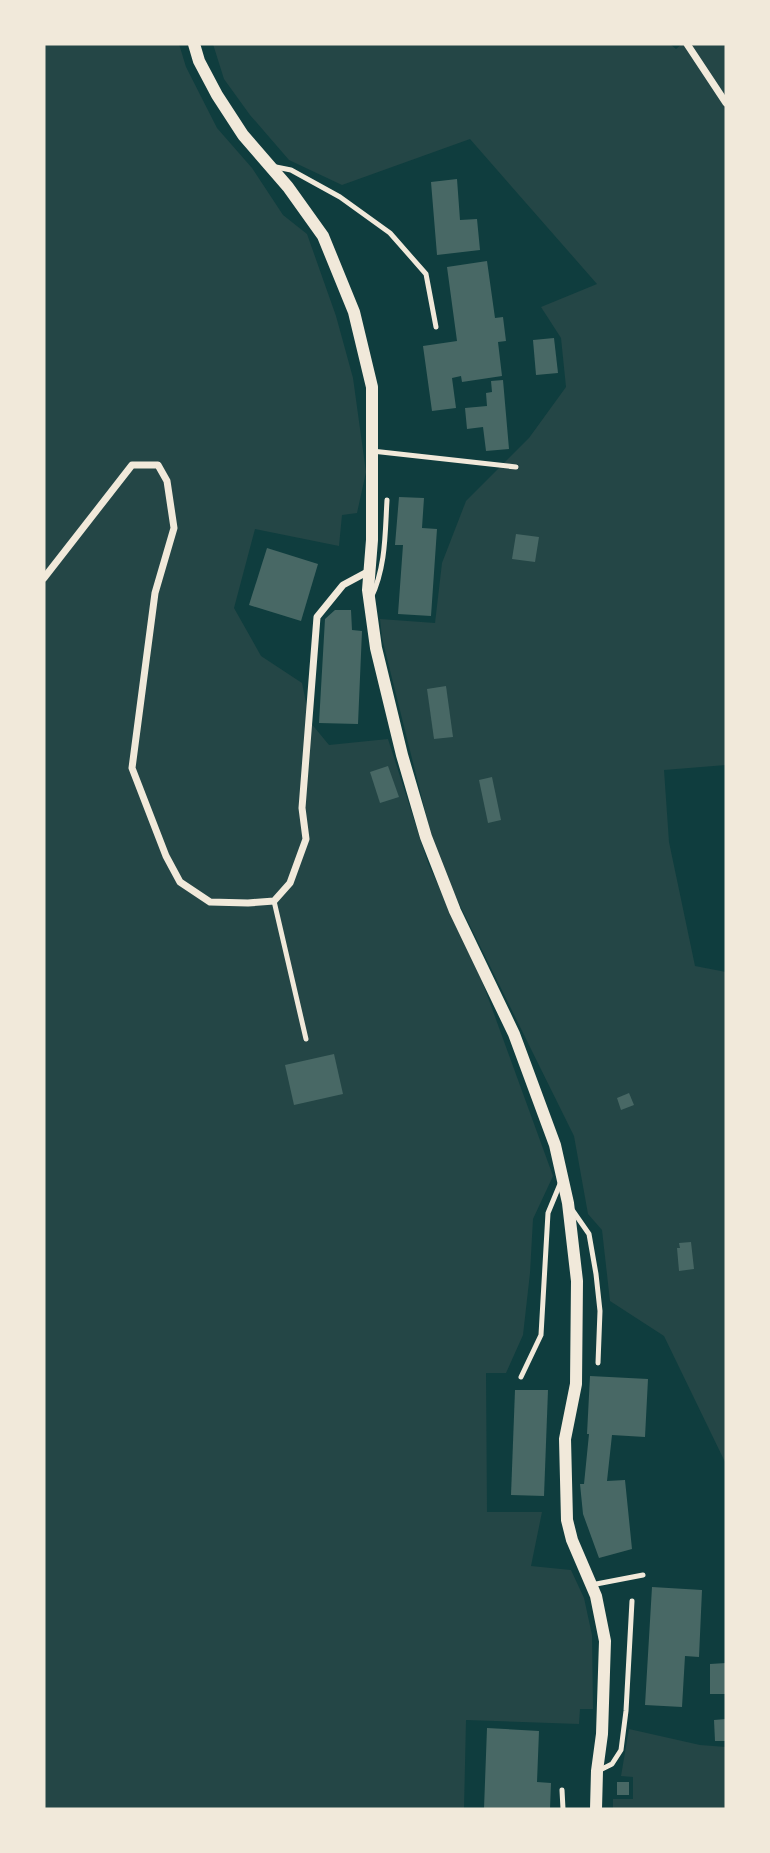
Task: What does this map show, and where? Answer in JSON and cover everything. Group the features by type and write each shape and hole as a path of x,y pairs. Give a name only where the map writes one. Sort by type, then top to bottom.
{"street":[{"path":"194,44 199,61 217,95 243,135 288,187 323,236 354,312 372,387 369,604 376,648 395,728 426,837 455,911 514,1034 555,1144 568,1203 577,1281 576,1384 565,1439 566,1500 572,1540 591,1585 605,1641 596,1809"},
{"path":"687,44 726,103"},
{"path":"44,578 132,465 158,465 167,481 174,528 155,593 132,768 166,856 180,882 210,902 248,903 274,901 290,883 306,839 302,808 317,617 342,584 369,571"}],"lane":[{"path":"269,165 291,170 340,197 390,233 426,274 436,327"},
{"path":"372,451 516,467"},
{"path":"369,604 377,584 384,551 387,500"},
{"path":"274,901 306,1039"},
{"path":"521,1377 541,1335 548,1213 562,1178"},
{"path":"568,1203 589,1234 594,1260 600,1311 598,1363"},
{"path":"591,1585 643,1575"},
{"path":"597,1771 612,1764 621,1750 626,1711 632,1601"},
{"path":"562,1790 563,1809"}],"shaded area":[{"path":"44,44 179,44 186,67 217,128 252,168 283,215 307,234 336,316 353,378 366,472 357,513 342,515 339,546 255,529 234,608 261,656 302,683 310,722 329,745 388,739 428,863 482,981 553,1176 533,1219 523,1335 506,1373 486,1373 487,1512 542,1512 531,1566 571,1570 584,1598 592,1635 593,1709 580,1709 579,1724 466,1720 464,1809 44,1809"},
{"path":"213,44 670,44 676,49 682,44 726,44 726,765 664,770 669,842 695,966 726,972 726,1464 664,1336 610,1301 602,1230 588,1214 574,1136 437,859 382,638 380,619 435,623 442,563 466,501 529,438 566,387 561,338 541,307 597,284 470,139 342,185 289,160 250,115 224,79"},
{"path":"629,1729 700,1745 726,1747 726,1809 613,1809 613,1799 633,1799 633,1777 621,1776"}],"building":[{"path":"457,179 460,220 477,219 480,250 437,255 431,182"},
{"path":"487,261 495,318 503,317 506,341 498,342 502,376 462,382 461,376 452,378 456,408 432,411 423,346 457,341 447,267"},
{"path":"554,338 558,373 536,375 533,340"},
{"path":"503,380 509,449 486,451 483,427 467,429 465,408 487,406 486,393 492,392 491,381"},
{"path":"399,497 424,498 422,528 437,529 431,616 398,614 403,545 395,545"},
{"path":"516,534 539,537 535,562 512,559"},
{"path":"267,548 318,564 301,621 249,605"},
{"path":"335,610 351,610 352,630 362,631 358,724 319,723 325,619"},
{"path":"446,686 453,737 434,739 427,689"},
{"path":"388,766 399,797 380,803 370,772"},
{"path":"492,777 501,820 488,823 479,780"},
{"path":"334,1054 343,1094 294,1105 285,1065"},
{"path":"629,1093 634,1105 621,1110 617,1098"},
{"path":"691,1242 694,1269 679,1271 679,1243"},
{"path":"590,1376 648,1379 645,1437 612,1435 607,1481 625,1480 632,1549 599,1558 583,1514 580,1484 584,1484 589,1434"},
{"path":"515,1390 548,1390 544,1496 511,1495"},
{"path":"652,1587 702,1590 699,1657 685,1656 682,1707 645,1705"},
{"path":"726,1663 726,1694 710,1694 710,1664"},
{"path":"726,1719 726,1741 715,1741 714,1720"},
{"path":"487,1728 539,1731 537,1782 551,1783 550,1809 484,1809"},
{"path":"617,1782 629,1782 629,1795 617,1795"}]}
